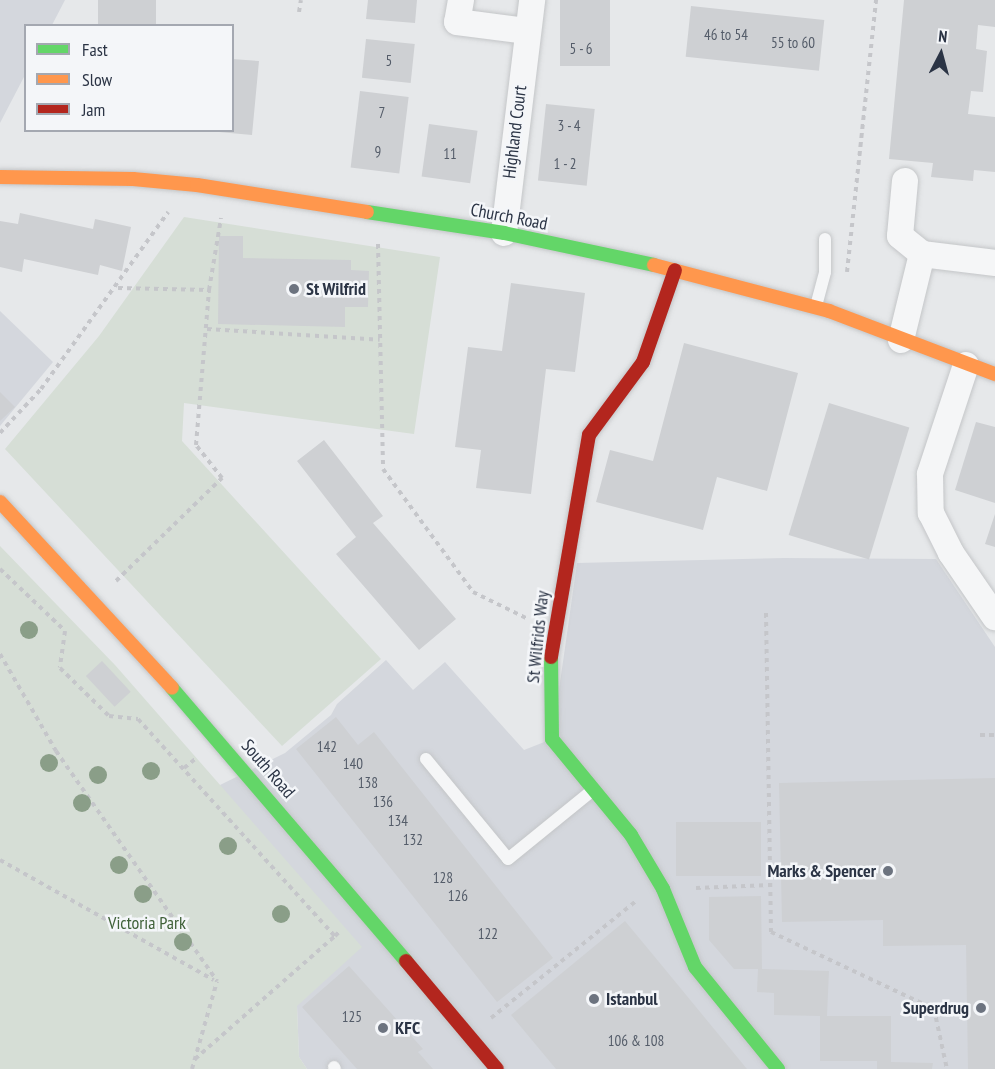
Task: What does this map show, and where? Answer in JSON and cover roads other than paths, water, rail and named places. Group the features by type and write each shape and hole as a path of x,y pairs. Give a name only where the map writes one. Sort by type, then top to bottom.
{"street":[{"path":"461,0 457,22 527,31"},
{"name":"Highland Court","path":"504,232 532,0"},
{"name":"Church Road","path":"0,177 133,179 197,185 504,232 675,270 822,309 995,374"},
{"path":"904,181 900,237 922,254 995,262"},
{"path":"901,340 922,254"},
{"name":"St Wilfrids Way","path":"675,270 643,362 590,435 554,631 549,674 552,739 631,834 663,889 695,967 777,1069"},
{"path":"966,365 930,474 931,513 951,553 995,617"},
{"name":"South Road","path":"0,502 94,602 365,908 497,1069"}],"lane":[{"path":"822,309 825,239"},
{"path":"426,759 508,859 594,790"}],"place":[{"name":"St Wilfrid","path":"294,289"},
{"name":"Marks & Spencer","path":"888,871"},
{"name":"Istanbul","path":"594,999"},
{"name":"Superdrug","path":"981,1008"},
{"name":"KFC","path":"383,1028"}],"park label":[{"name":"Victoria Park","path":"147,923"}]}
